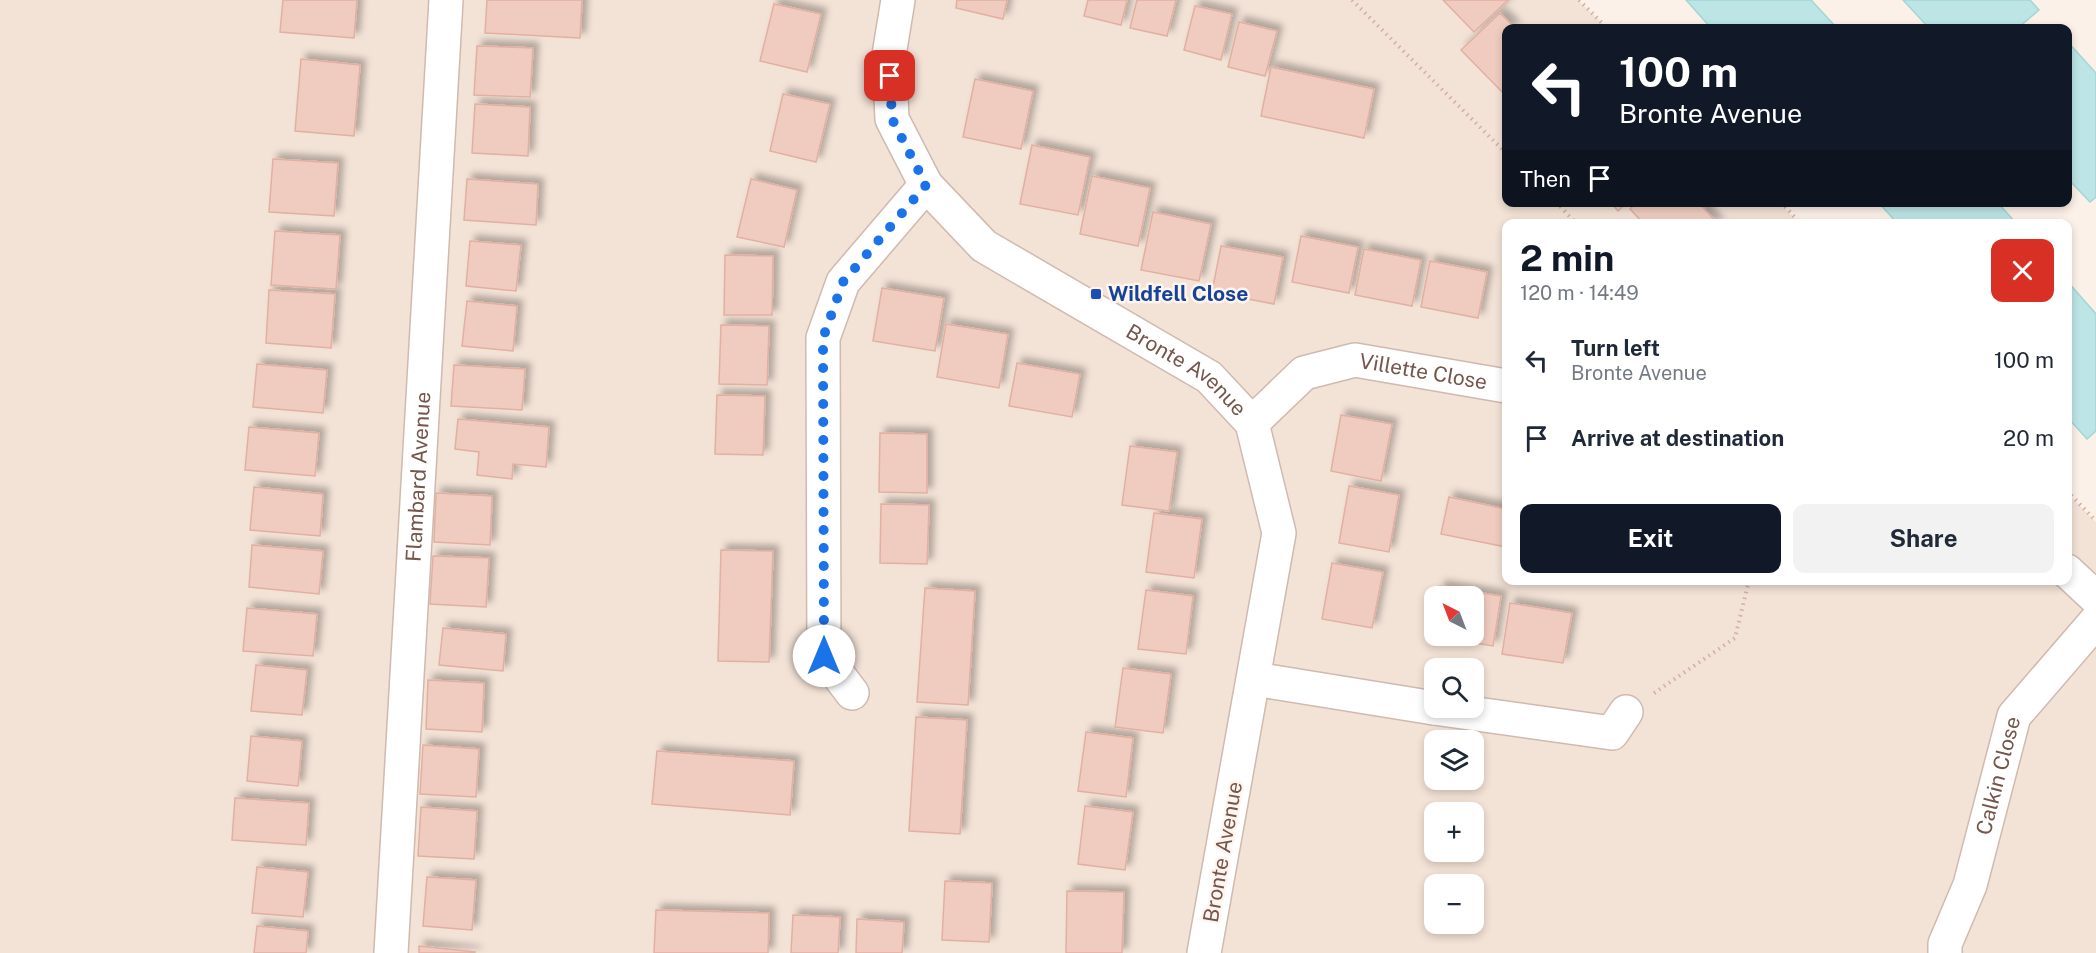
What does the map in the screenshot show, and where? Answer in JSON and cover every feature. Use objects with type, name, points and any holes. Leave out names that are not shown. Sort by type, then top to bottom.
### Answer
[{"type":"street","name":"Flambard Avenue","points":[[391,953],[446,0]]},
{"type":"street","name":"Bronte Avenue","points":[[898,0],[889,55],[892,119],[926,185],[984,246],[1209,378],[1252,423],[1279,533],[1204,953]]},
{"type":"street","points":[[852,693],[824,656],[823,338],[843,282],[926,185]]},
{"type":"street","name":"Villette Close","points":[[1252,423],[1304,373],[1355,360],[1502,385]]},
{"type":"street","points":[[2072,576],[2096,598]]},
{"type":"street","name":"Calkin Close","points":[[1945,953],[1945,944],[1970,885],[2014,716],[2096,621]]},
{"type":"street","points":[[1254,679],[1424,706]]},
{"type":"street","points":[[1484,715],[1612,733],[1626,712]]},
{"type":"path","points":[[1352,0],[1502,149]]},
{"type":"path","points":[[1579,0],[1603,24]]},
{"type":"path","points":[[1561,207],[1572,219]]},
{"type":"path","points":[[1785,207],[1797,219]]},
{"type":"path","points":[[2072,496],[2096,521]]},
{"type":"path","points":[[1626,712],[1735,638],[1748,585]]},
{"type":"shaded area","points":[[0,0],[1578,0],[1603,24],[1502,24],[1502,207],[1783,207],[1796,219],[1502,219],[1502,585],[2072,585],[2072,498],[2096,522],[2096,953],[0,953]]},
{"type":"water","points":[[1686,0],[1811,0],[1833,24],[1707,24]]},
{"type":"water","points":[[1903,0],[2030,0],[2039,10],[2023,24],[1925,24]]},
{"type":"water","points":[[2072,47],[2096,73],[2096,197],[2090,202],[2072,183]]},
{"type":"water","points":[[1883,207],[2002,207],[2012,219],[1893,219]]},
{"type":"water","points":[[2072,287],[2096,314],[2096,431],[2087,439],[2072,422]]},
{"type":"building","points":[[283,0],[357,0],[354,38],[280,32]]},
{"type":"building","points":[[487,0],[582,0],[580,38],[485,33]]},
{"type":"building","points":[[957,0],[1007,0],[1003,19],[956,8]]},
{"type":"building","points":[[1088,0],[1127,0],[1121,25],[1084,16]]},
{"type":"building","points":[[1137,0],[1176,0],[1167,36],[1130,28]]},
{"type":"building","points":[[1443,0],[1508,0],[1474,32]]},
{"type":"building","points":[[774,4],[821,14],[807,72],[760,61]]},
{"type":"building","points":[[1195,6],[1232,14],[1221,60],[1184,50]]},
{"type":"building","points":[[1500,13],[1511,24],[1502,24],[1502,92],[1461,50]]},
{"type":"building","points":[[1239,22],[1277,31],[1265,76],[1228,67]]},
{"type":"building","points":[[477,46],[533,48],[530,97],[474,95]]},
{"type":"building","points":[[301,59],[360,65],[354,136],[295,131]]},
{"type":"building","points":[[1271,67],[1374,89],[1364,138],[1261,116]]},
{"type":"building","points":[[975,79],[1033,91],[1021,149],[963,137]]},
{"type":"building","points":[[783,94],[830,104],[816,162],[770,151]]},
{"type":"building","points":[[475,104],[530,107],[528,156],[472,153]]},
{"type":"building","points":[[1032,145],[1090,157],[1078,215],[1020,204]]},
{"type":"building","points":[[273,159],[338,163],[334,216],[269,212]]},
{"type":"building","points":[[1092,176],[1150,188],[1138,246],[1080,234]]},
{"type":"building","points":[[467,179],[538,184],[536,225],[464,220]]},
{"type":"building","points":[[751,179],[797,190],[784,247],[737,237]]},
{"type":"building","points":[[1632,207],[1703,207],[1713,219],[1639,219],[1630,209]]},
{"type":"building","points":[[1153,212],[1211,224],[1199,281],[1141,270]]},
{"type":"building","points":[[275,231],[340,235],[336,289],[271,285]]},
{"type":"building","points":[[1301,236],[1358,247],[1349,293],[1292,282]]},
{"type":"building","points":[[470,241],[521,245],[516,291],[466,286]]},
{"type":"building","points":[[1221,246],[1283,257],[1274,304],[1212,292]]},
{"type":"building","points":[[1364,249],[1421,260],[1412,306],[1355,295]]},
{"type":"building","points":[[725,255],[773,256],[772,315],[724,315]]},
{"type":"building","points":[[1430,261],[1487,272],[1478,318],[1421,307]]},
{"type":"building","points":[[882,288],[944,298],[935,351],[873,341]]},
{"type":"building","points":[[269,290],[335,294],[331,348],[266,343]]},
{"type":"building","points":[[467,301],[517,306],[513,351],[462,346]]},
{"type":"building","points":[[946,324],[1008,334],[999,388],[937,377]]},
{"type":"building","points":[[721,325],[769,326],[767,385],[719,384]]},
{"type":"building","points":[[1017,363],[1080,374],[1072,417],[1009,406]]},
{"type":"building","points":[[257,364],[327,370],[323,413],[253,407]]},
{"type":"building","points":[[454,365],[525,369],[522,410],[451,406]]},
{"type":"building","points":[[717,395],[765,396],[763,455],[715,454]]},
{"type":"building","points":[[1341,415],[1392,424],[1381,481],[1331,471]]},
{"type":"building","points":[[458,419],[549,427],[546,467],[513,464],[512,479],[477,475],[479,452],[455,449]]},
{"type":"building","points":[[249,427],[319,433],[315,476],[245,470]]},
{"type":"building","points":[[880,433],[927,434],[927,493],[879,492]]},
{"type":"building","points":[[1130,446],[1177,452],[1169,511],[1122,505]]},
{"type":"building","points":[[1349,486],[1399,495],[1389,552],[1339,543]]},
{"type":"building","points":[[254,487],[323,494],[320,536],[250,530]]},
{"type":"building","points":[[436,493],[492,496],[490,545],[434,542]]},
{"type":"building","points":[[1449,497],[1502,508],[1502,546],[1441,534]]},
{"type":"building","points":[[881,504],[929,505],[927,564],[880,563]]},
{"type":"building","points":[[1154,513],[1202,519],[1194,578],[1146,572]]},
{"type":"building","points":[[252,545],[323,551],[319,594],[249,587]]},
{"type":"building","points":[[721,550],[773,551],[769,662],[718,661]]},
{"type":"building","points":[[433,556],[489,558],[486,607],[430,604]]},
{"type":"building","points":[[1332,563],[1383,572],[1372,628],[1322,619]]},
{"type":"building","points":[[925,588],[975,591],[968,705],[917,702]]},
{"type":"building","points":[[1146,590],[1193,596],[1186,654],[1138,649]]},
{"type":"building","points":[[1484,593],[1501,596],[1493,646],[1484,645]]},
{"type":"building","points":[[1510,603],[1572,613],[1563,663],[1502,654]]},
{"type":"building","points":[[247,608],[317,614],[313,656],[243,651]]},
{"type":"building","points":[[443,628],[506,634],[503,671],[439,665]]},
{"type":"building","points":[[256,665],[307,670],[302,715],[251,711]]},
{"type":"building","points":[[1123,668],[1171,674],[1163,733],[1115,727]]},
{"type":"building","points":[[428,680],[484,683],[482,732],[426,729]]},
{"type":"building","points":[[916,717],[967,720],[960,834],[909,831]]},
{"type":"building","points":[[1086,732],[1133,738],[1126,797],[1078,791]]},
{"type":"building","points":[[251,736],[302,741],[298,786],[247,781]]},
{"type":"building","points":[[423,745],[479,749],[476,797],[420,794]]},
{"type":"building","points":[[657,751],[794,761],[790,815],[652,804]]},
{"type":"building","points":[[235,798],[309,803],[306,845],[232,840]]},
{"type":"building","points":[[1085,806],[1133,812],[1125,870],[1078,864]]},
{"type":"building","points":[[421,807],[477,811],[474,859],[418,856]]},
{"type":"building","points":[[257,867],[308,872],[303,917],[252,913]]},
{"type":"building","points":[[427,877],[476,880],[472,930],[423,926]]},
{"type":"building","points":[[945,881],[992,883],[989,942],[942,940]]},
{"type":"building","points":[[1067,891],[1124,892],[1122,953],[1066,953]]},
{"type":"building","points":[[656,910],[769,913],[768,953],[654,953]]},
{"type":"building","points":[[793,915],[840,917],[838,953],[791,953]]},
{"type":"building","points":[[857,919],[904,922],[902,953],[856,953]]},
{"type":"building","points":[[257,926],[308,931],[306,953],[254,953]]},
{"type":"building","points":[[419,946],[475,952],[475,953],[419,953]]},
{"type":"place","name":"Wildfell Close","points":[[1096,294]]},
{"type":"route","points":[[824,656],[823,338],[843,282],[926,185],[892,119],[890,76]]}]
